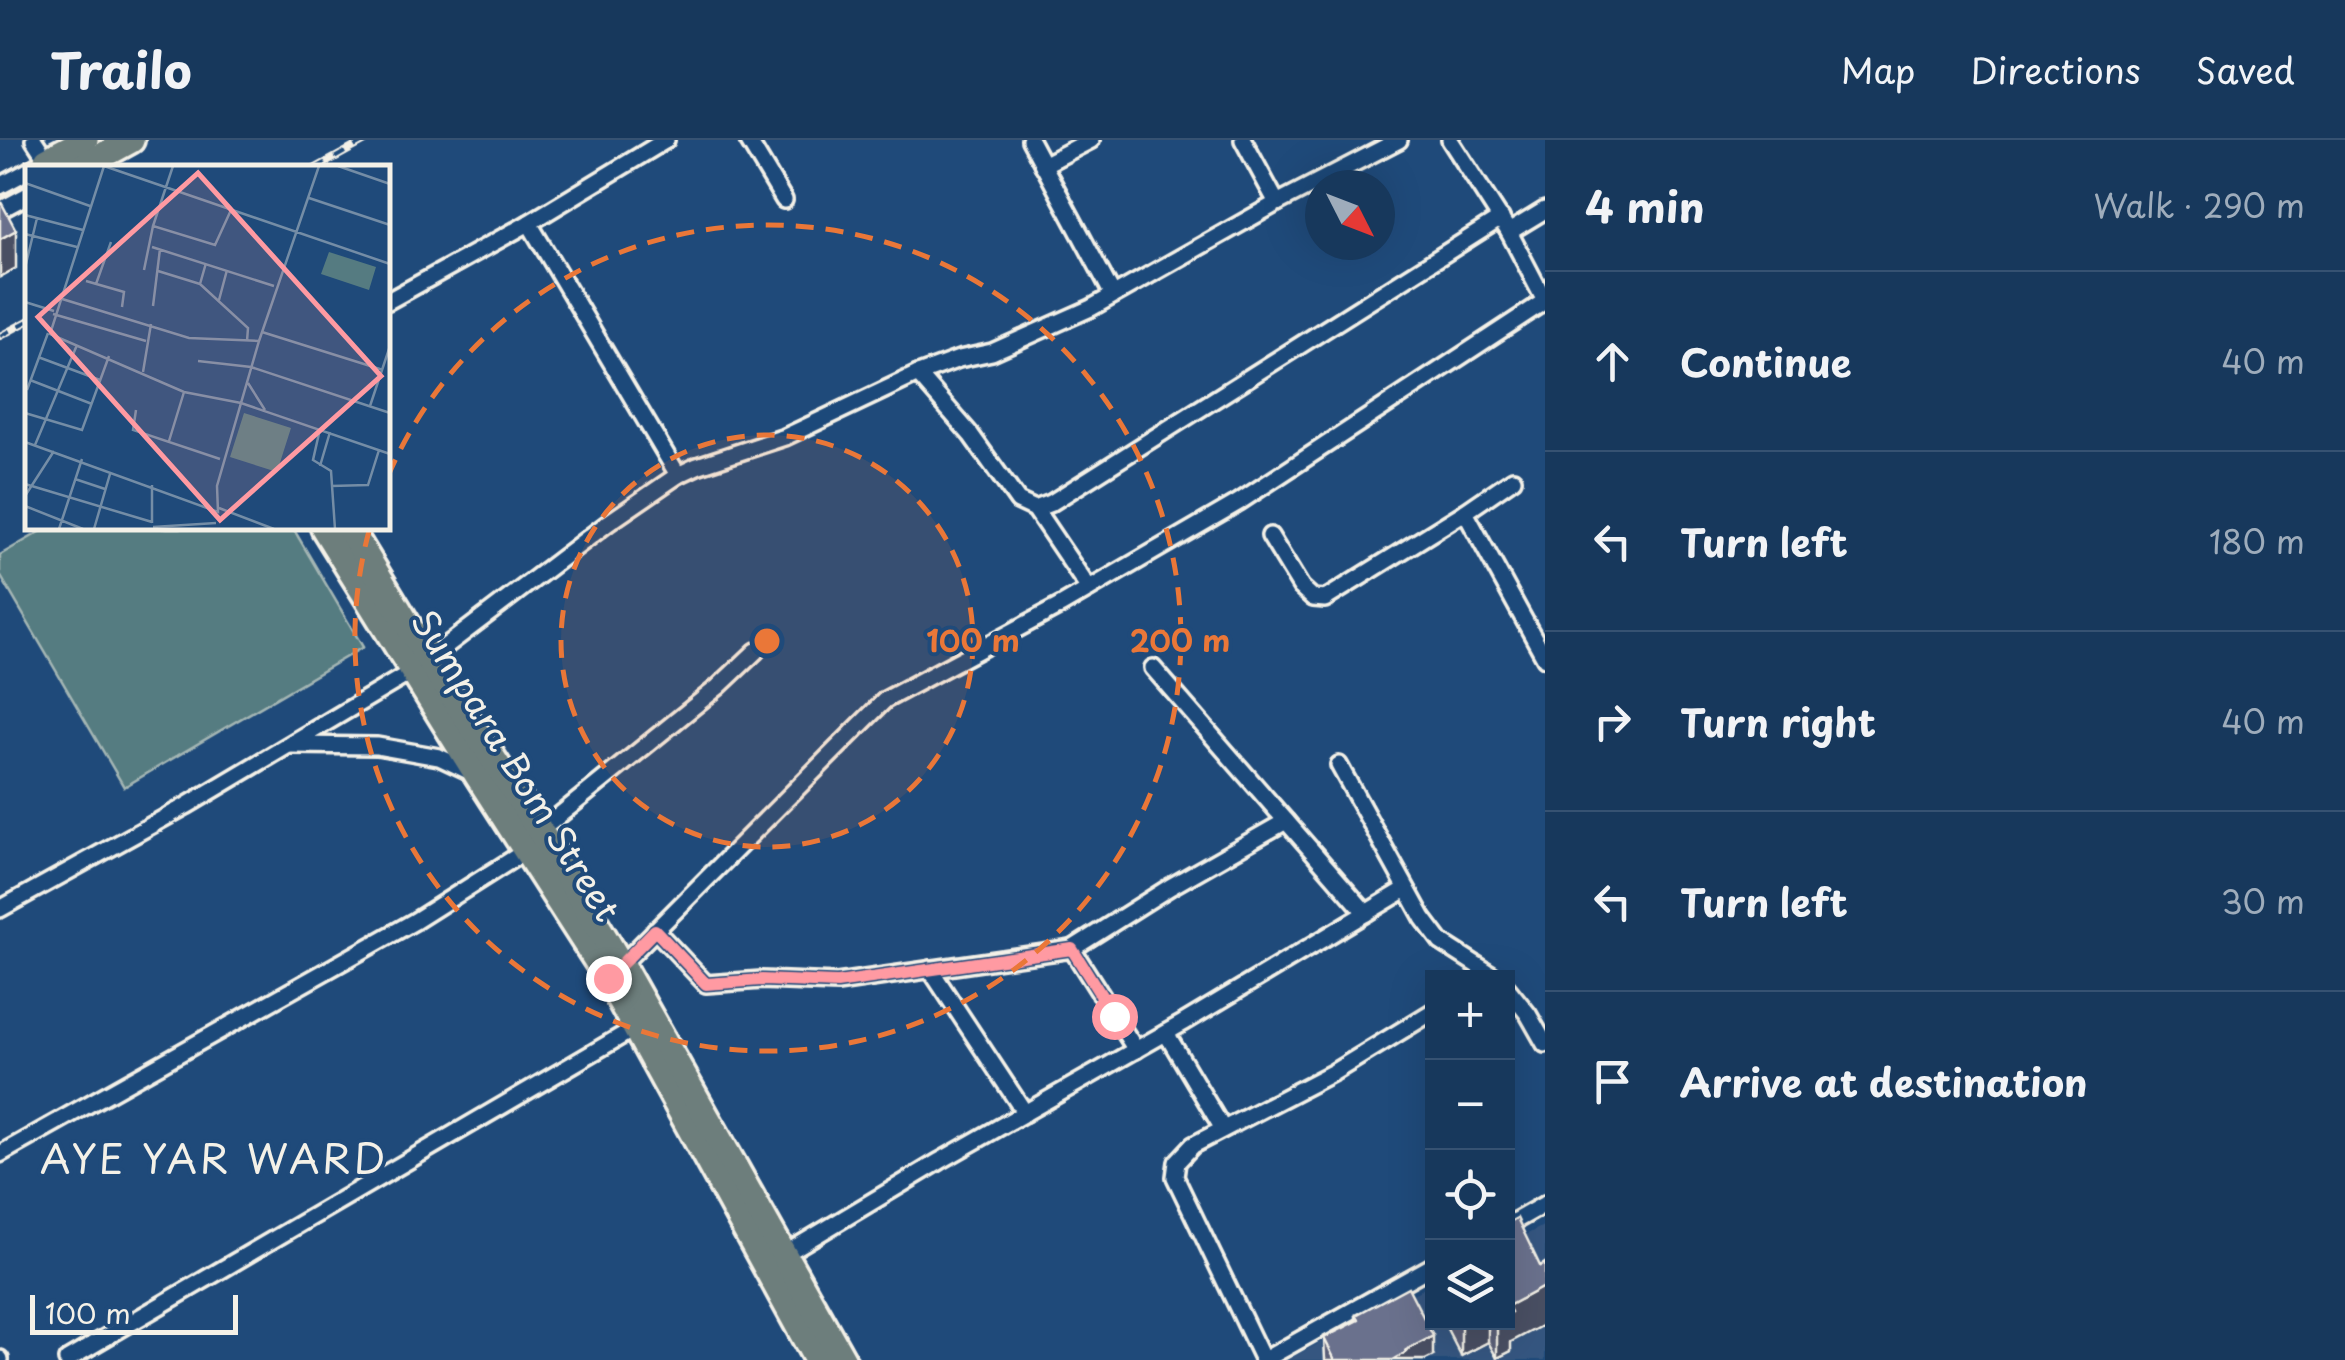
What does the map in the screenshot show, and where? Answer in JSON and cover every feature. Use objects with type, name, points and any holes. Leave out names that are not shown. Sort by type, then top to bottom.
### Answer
[{"type":"highway","points":[[57,158],[131,140]]},
{"type":"highway","points":[[134,165],[144,140]]},
{"type":"highway","name":"Sumpara Bom Street","points":[[325,530],[421,665],[478,776],[533,841]]},
{"type":"highway","points":[[350,530],[421,665],[615,971],[843,1360]]},
{"type":"highway","name":"Sumpara Bom Street","points":[[615,971],[634,1028],[817,1360]]},
{"type":"street","points":[[390,300],[666,140]]},
{"type":"street","points":[[748,140],[784,200]]},
{"type":"street","points":[[1030,140],[1112,295]]},
{"type":"street","points":[[1044,165],[1091,140]]},
{"type":"street","points":[[1243,140],[1277,202]]},
{"type":"street","points":[[0,888],[4,907],[186,806],[421,665],[608,523],[678,475],[786,437],[918,374],[992,352],[1091,308],[1277,202],[1399,140]]},
{"type":"street","points":[[615,971],[885,700],[1238,502],[1545,301],[1505,225],[1450,140]]},
{"type":"street","points":[[0,186],[25,174]]},
{"type":"street","points":[[0,210],[25,197]]},
{"type":"street","points":[[1035,509],[1051,503],[1505,225],[1545,210]]},
{"type":"street","points":[[529,222],[678,475]]},
{"type":"street","points":[[918,374],[971,435],[1018,500],[1035,509],[1089,589]]},
{"type":"street","points":[[1270,536],[1301,586],[1313,598],[1325,599],[1513,479]]},
{"type":"street","points":[[1465,512],[1545,658]]},
{"type":"street","points":[[0,1154],[415,921],[533,841],[756,651]]},
{"type":"street","points":[[1153,668],[1366,913]]},
{"type":"street","points":[[286,746],[378,746],[439,757],[478,776]]},
{"type":"street","points":[[1339,765],[1423,918],[1442,942],[1482,970]]},
{"type":"street","points":[[655,930],[706,984],[762,980],[837,983],[1072,949],[1170,887],[1286,822]]},
{"type":"street","points":[[782,1255],[1406,889]]},
{"type":"street","points":[[1072,949],[1136,1050]]},
{"type":"street","points":[[930,969],[1025,1113]]},
{"type":"street","points":[[1515,998],[1545,1044]]},
{"type":"street","points":[[1425,1016],[1334,1072],[1192,1146],[1177,1162],[1175,1177],[1264,1360],[1425,1270]]},
{"type":"street","points":[[67,1360],[634,1028]]},
{"type":"street","points":[[1166,1032],[1223,1128]]},
{"type":"street","points":[[1515,1220],[1545,1204]]},
{"type":"shaded area","points":[[1545,1225],[1545,1360],[1287,1360],[1425,1288],[1425,1330],[1515,1330],[1515,1240]]},
{"type":"green space","points":[[44,530],[294,530],[363,647],[124,787],[0,575],[0,555]]},
{"type":"building","points":[[0,200],[16,230],[0,239]]},
{"type":"building","points":[[1517,1218],[1540,1266],[1545,1263],[1545,1286],[1515,1302]]},
{"type":"building","points":[[1408,1287],[1425,1320],[1425,1330],[1433,1336],[1393,1360],[1335,1360],[1324,1338],[1359,1320],[1356,1315]]},
{"type":"railway","points":[[321,165],[367,140]]},
{"type":"railway","points":[[0,336],[25,323]]},
{"type":"district","name":"AYE YAR WARD","points":[[214,1160]]},
{"type":"route","points":[[608,978],[655,930],[706,984],[762,980],[837,983],[1072,949],[1114,1016]]}]
